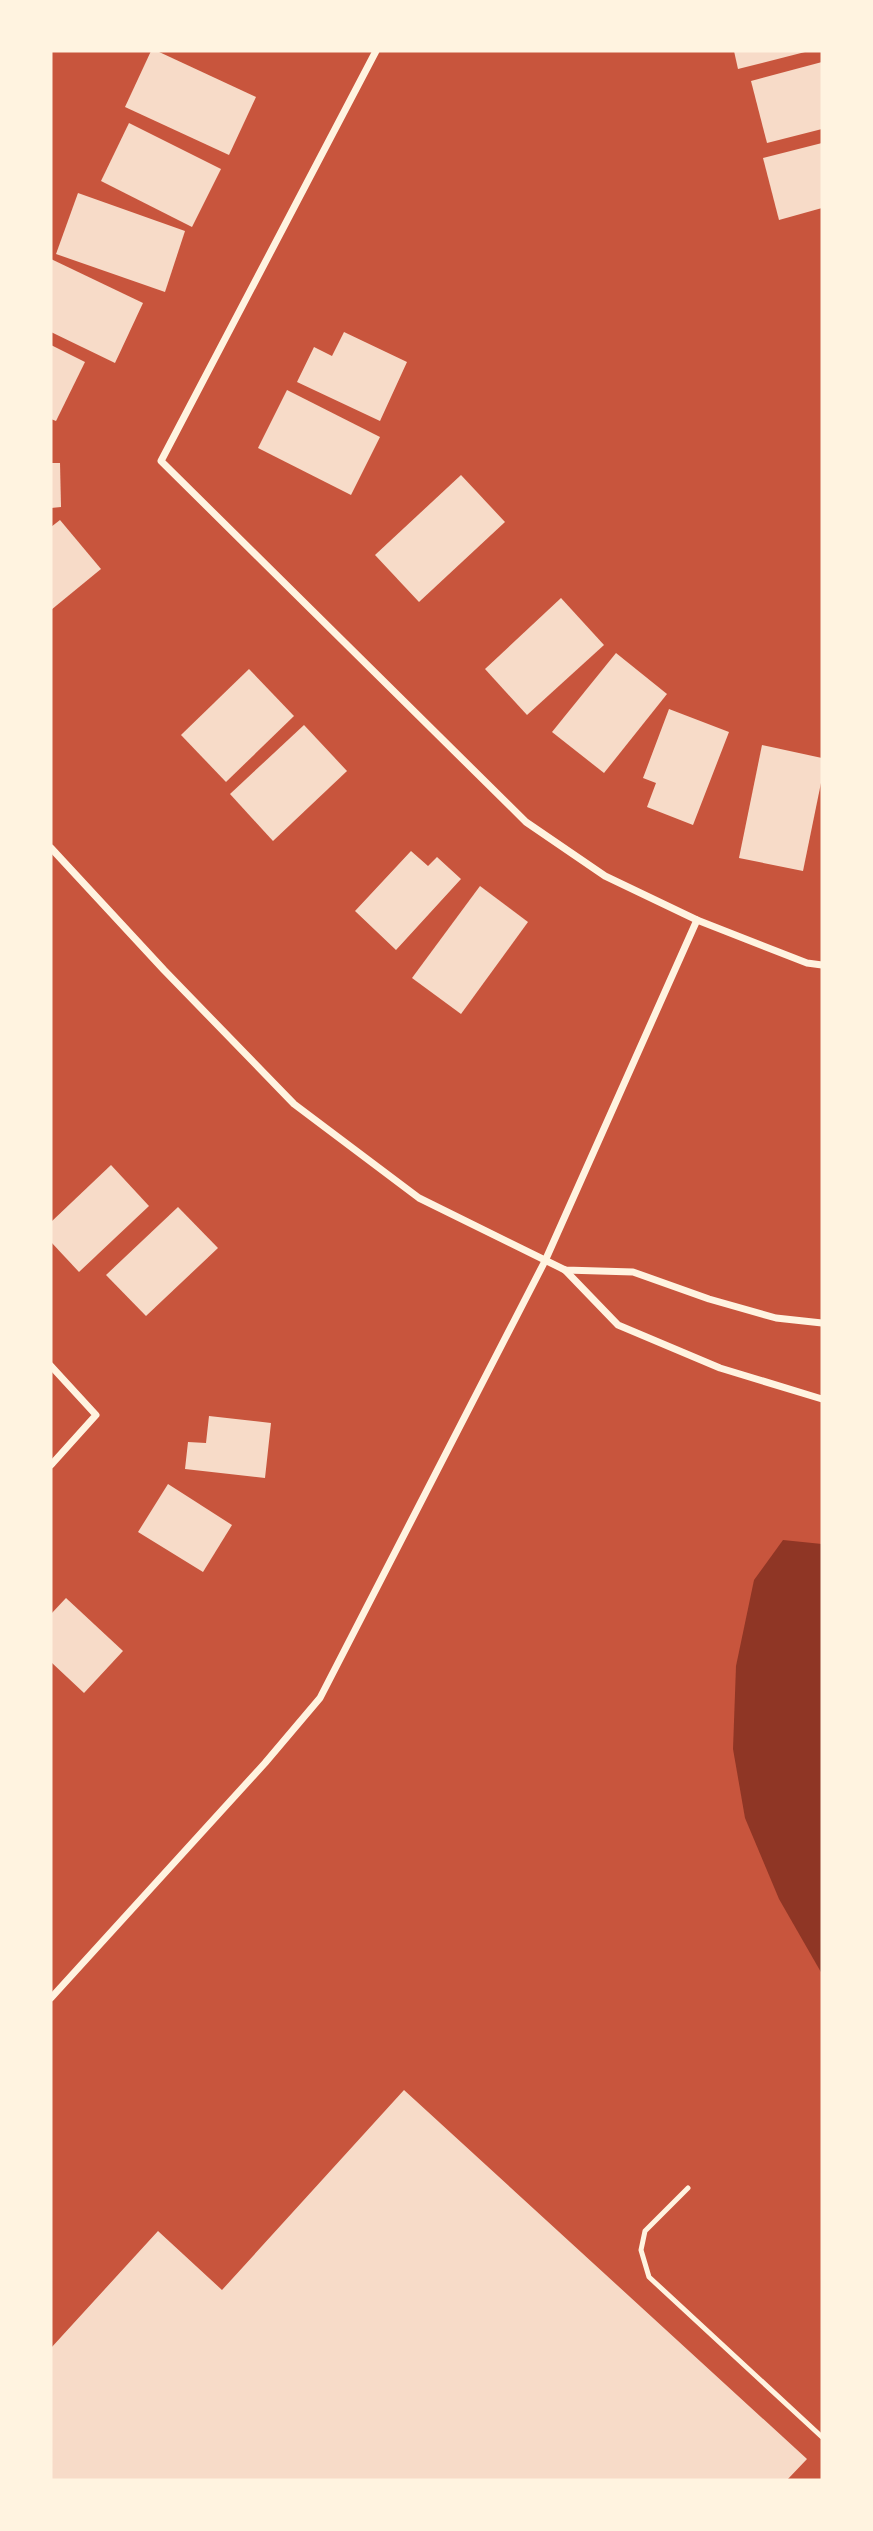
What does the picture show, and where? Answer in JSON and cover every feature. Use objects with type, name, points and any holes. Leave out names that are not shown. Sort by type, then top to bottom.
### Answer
[{"type":"street","points":[[376,51],[161,461],[526,822],[606,876],[696,920],[807,963],[822,965]]},
{"type":"street","points":[[51,848],[294,1104],[419,1198],[565,1270],[618,1325],[720,1368],[822,1399]]},
{"type":"street","points":[[51,1998],[265,1763],[320,1698],[545,1261],[696,920]]},
{"type":"street","points":[[565,1270],[633,1272],[709,1299],[776,1318],[822,1323]]},
{"type":"street","points":[[51,1366],[96,1415],[51,1465]]},
{"type":"lane","points":[[688,2188],[645,2231],[641,2250],[649,2277],[822,2437]]},
{"type":"shaded area","points":[[783,1540],[822,1544],[822,1974],[779,1899],[745,1818],[733,1749],[736,1666],[754,1580]]},
{"type":"building","points":[[151,51],[157,51],[256,97],[229,155],[125,107]]},
{"type":"building","points":[[734,51],[805,51],[805,52],[738,69]]},
{"type":"building","points":[[822,62],[822,129],[767,143],[751,81]]},
{"type":"building","points":[[129,123],[221,169],[192,227],[101,181]]},
{"type":"building","points":[[822,143],[822,208],[779,220],[763,158]]},
{"type":"building","points":[[78,193],[185,231],[165,292],[56,254]]},
{"type":"building","points":[[51,259],[143,303],[115,363],[51,332]]},
{"type":"building","points":[[344,332],[407,362],[380,421],[297,382],[314,347],[332,356]]},
{"type":"building","points":[[51,345],[85,362],[56,421],[51,419]]},
{"type":"building","points":[[287,390],[380,437],[351,495],[258,448]]},
{"type":"building","points":[[51,463],[60,463],[61,507],[51,508]]},
{"type":"building","points":[[461,475],[505,522],[419,602],[375,555]]},
{"type":"building","points":[[60,520],[101,569],[51,610],[51,527]]},
{"type":"building","points":[[561,598],[604,645],[527,715],[485,669]]},
{"type":"building","points":[[616,653],[667,694],[604,773],[552,732]]},
{"type":"building","points":[[249,669],[294,716],[226,782],[181,735]]},
{"type":"building","points":[[669,709],[729,732],[693,825],[647,807],[656,783],[643,778]]},
{"type":"building","points":[[304,725],[347,771],[273,841],[230,794]]},
{"type":"building","points":[[762,745],[822,758],[822,778],[803,871],[739,858]]},
{"type":"building","points":[[411,851],[428,866],[437,857],[461,879],[396,950],[355,911]]},
{"type":"building","points":[[480,886],[528,922],[461,1014],[412,978]]},
{"type":"building","points":[[111,1165],[149,1206],[79,1272],[51,1242],[51,1222]]},
{"type":"building","points":[[178,1207],[218,1248],[146,1316],[106,1275]]},
{"type":"building","points":[[209,1416],[271,1423],[265,1478],[185,1469],[188,1442],[206,1443]]},
{"type":"building","points":[[168,1484],[232,1525],[203,1572],[138,1532]]},
{"type":"building","points":[[66,1598],[123,1651],[84,1693],[51,1662],[51,1614]]},
{"type":"building","points":[[404,2090],[807,2459],[787,2480],[51,2480],[51,2348],[158,2231],[222,2290]]}]
